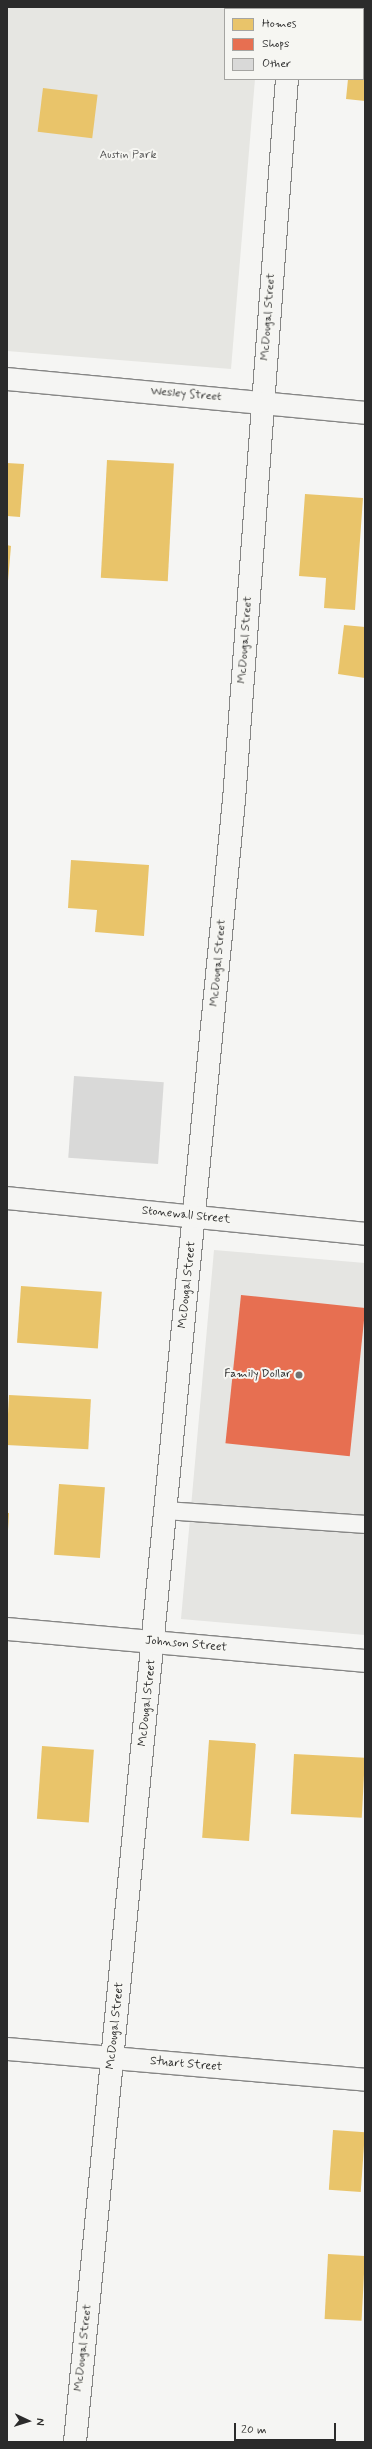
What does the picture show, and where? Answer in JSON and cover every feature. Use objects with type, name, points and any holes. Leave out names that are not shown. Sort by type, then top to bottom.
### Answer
[{"type":"street","name":"McDougal Street","points":[[75,2442],[154,1642],[234,800],[287,80]]},
{"type":"street","name":"Wesley Street","points":[[7,379],[263,402],[365,413]]},
{"type":"street","name":"Stonewall Street","points":[[7,1198],[365,1234]]},
{"type":"street","name":"Johnson Street","points":[[7,1629],[365,1661]]},
{"type":"street","name":"Stuart Street","points":[[7,2049],[365,2080]]},
{"type":"lane","points":[[166,1510],[365,1524]]},
{"type":"shaded area","points":[[214,1250],[365,1263],[365,1635],[181,1619]]},
{"type":"green space","name":"Austin Park","points":[[7,7],[261,7],[224,8],[224,80],[255,80],[231,369],[7,351]]},
{"type":"building: Homes","points":[[365,42],[365,101],[346,99],[348,80],[364,80]]},
{"type":"building: Homes","points":[[43,88],[98,95],[92,138],[38,132]]},
{"type":"building: Homes","points":[[107,460],[174,464],[168,581],[101,578]]},
{"type":"building: Homes","points":[[7,463],[24,464],[20,517],[7,516]]},
{"type":"building: Homes","points":[[305,494],[363,498],[355,610],[324,608],[326,578],[299,576]]},
{"type":"building: Homes","points":[[7,545],[11,546],[8,581],[7,581]]},
{"type":"building: Homes","points":[[344,625],[365,627],[365,678],[338,674]]},
{"type":"building: Homes","points":[[71,860],[149,865],[144,936],[95,932],[97,910],[68,908]]},
{"type":"building: Homes","points":[[21,1286],[102,1292],[98,1349],[17,1343]]},
{"type":"building: Homes","points":[[9,1395],[91,1399],[88,1449],[7,1445]]},
{"type":"building: Homes","points":[[59,1484],[105,1487],[100,1558],[54,1555]]},
{"type":"building: Homes","points":[[7,1513],[9,1513],[8,1530],[7,1530]]},
{"type":"building: Homes","points":[[209,1740],[256,1743],[249,1841],[202,1838]]},
{"type":"building: Homes","points":[[42,1746],[94,1750],[89,1822],[37,1819]]},
{"type":"building: Homes","points":[[294,1754],[365,1758],[362,1818],[291,1814]]},
{"type":"building: Homes","points":[[333,2130],[365,2132],[361,2192],[329,2190]]},
{"type":"building: Homes","points":[[328,2254],[365,2256],[362,2321],[325,2319]]},
{"type":"building: Shops","name":"Family Dollar","points":[[241,1295],[365,1308],[350,1456],[225,1443]]},
{"type":"building: Other","points":[[74,1076],[164,1082],[158,1164],[68,1158]]},
{"type":"place","name":"Family Dollar","points":[[299,1375]]}]
